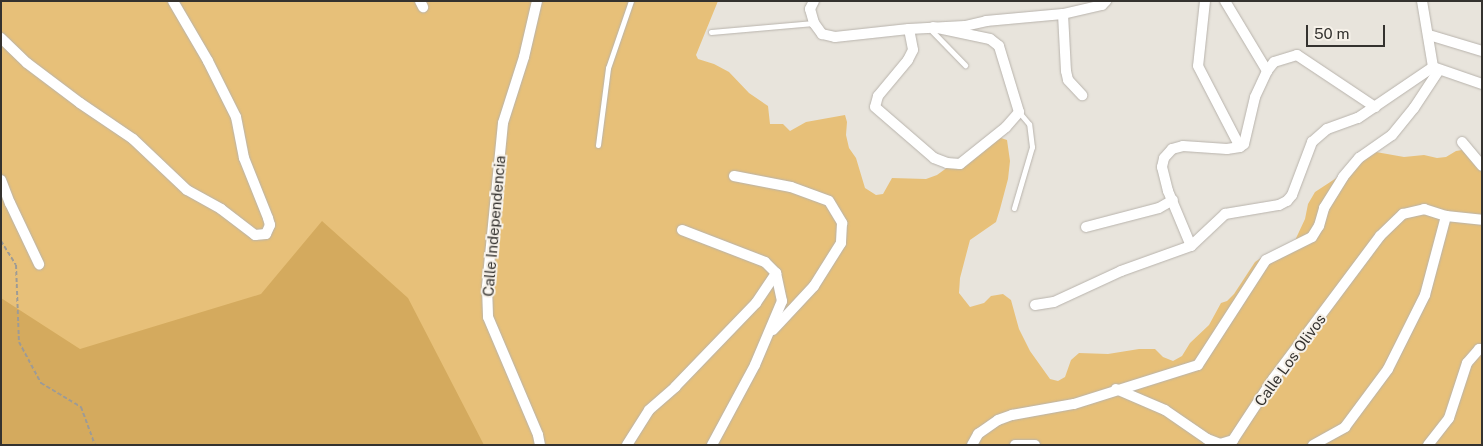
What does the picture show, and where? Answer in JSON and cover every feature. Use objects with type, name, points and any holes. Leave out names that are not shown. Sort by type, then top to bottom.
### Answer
[{"type":"street","points":[[1,38],[27,63],[80,103],[133,139],[187,190],[221,209],[255,235],[266,234],[270,226],[268,218],[244,158],[236,117],[208,61],[173,1]]},
{"type":"street","name":"Calle Independencia","points":[[537,1],[524,57],[503,123],[487,287],[488,317],[538,435],[540,445]]},
{"type":"street","points":[[814,1],[810,8],[814,23],[822,34],[835,37],[909,29],[965,26],[986,21],[1063,14],[1102,5],[1106,1]]},
{"type":"street","points":[[1205,1],[1198,66],[1240,148]]},
{"type":"street","points":[[1225,1],[1267,71]]},
{"type":"street","points":[[972,445],[978,434],[998,420],[1012,415],[1074,404],[1116,389],[1198,365],[1266,260],[1312,236],[1319,226],[1324,208],[1343,177],[1359,158],[1392,136],[1414,108],[1436,68],[1422,1]]},
{"type":"street","points":[[1063,14],[1068,80],[1082,95]]},
{"type":"street","points":[[909,29],[913,50],[908,60],[878,96],[875,107],[934,158],[947,163],[960,164],[1006,127],[1019,112],[999,46],[990,39],[931,28]]},
{"type":"street","points":[[1429,34],[1482,51]]},
{"type":"street","points":[[1240,148],[1247,138],[1255,97],[1267,71],[1274,62],[1297,56],[1375,107]]},
{"type":"street","points":[[1436,68],[1482,84]]},
{"type":"street","points":[[1035,304],[1054,302],[1121,271],[1191,246],[1226,214],[1279,205],[1287,201],[1292,195],[1312,142],[1327,129],[1358,118],[1436,68]]},
{"type":"street","points":[[1462,142],[1482,166]]},
{"type":"street","points":[[1191,246],[1162,166],[1164,158],[1172,150],[1183,146],[1240,148]]},
{"type":"street","points":[[734,176],[791,187],[829,201],[842,223],[841,244],[814,286],[767,337]]},
{"type":"street","points":[[1,180],[39,264]]},
{"type":"street","points":[[1086,228],[1159,208],[1173,200]]},
{"type":"street","name":"Calle Los Olivos","points":[[1116,389],[1165,410],[1207,440],[1220,444],[1233,440],[1273,379],[1380,236],[1404,214],[1424,209],[1446,216],[1482,220]]},
{"type":"street","points":[[1313,445],[1345,427],[1388,369],[1426,295],[1446,216]]},
{"type":"street","points":[[682,230],[765,262],[776,273],[782,301],[755,365],[712,445]]},
{"type":"street","points":[[626,445],[649,410],[675,388],[756,303],[776,273]]},
{"type":"street","points":[[1428,445],[1448,418],[1467,363],[1480,349]]},
{"type":"street","points":[[1015,445],[1036,445]]},
{"type":"lane","points":[[598,145],[608,68],[631,1]]},
{"type":"lane","points":[[711,32],[814,23]]},
{"type":"lane","points":[[931,28],[965,65]]},
{"type":"lane","points":[[1014,208],[1032,147],[1029,124],[1019,112]]},
{"type":"path","points":[[1,241],[16,264],[19,342],[41,383],[80,407],[95,445]]},
{"type":"shaded area","points":[[1,1],[718,1],[696,55],[698,59],[714,64],[729,72],[749,93],[768,106],[770,124],[783,124],[790,131],[806,122],[845,115],[849,148],[856,158],[865,188],[876,195],[883,194],[892,178],[926,179],[937,175],[992,135],[1007,140],[1010,161],[1008,179],[996,222],[970,240],[960,278],[959,293],[970,307],[984,303],[991,296],[1003,294],[1011,300],[1019,329],[1030,351],[1050,379],[1058,381],[1065,377],[1071,360],[1079,353],[1108,354],[1139,349],[1155,349],[1163,357],[1173,361],[1182,356],[1190,343],[1209,325],[1221,303],[1227,301],[1234,294],[1255,262],[1265,255],[1291,249],[1305,219],[1308,204],[1315,192],[1376,152],[1404,157],[1424,155],[1437,158],[1446,157],[1456,151],[1468,149],[1482,161],[1482,445],[1,445]]},
{"type":"shaded area","points":[[322,221],[408,298],[484,445],[1,445],[1,298],[80,349],[261,294]]}]
